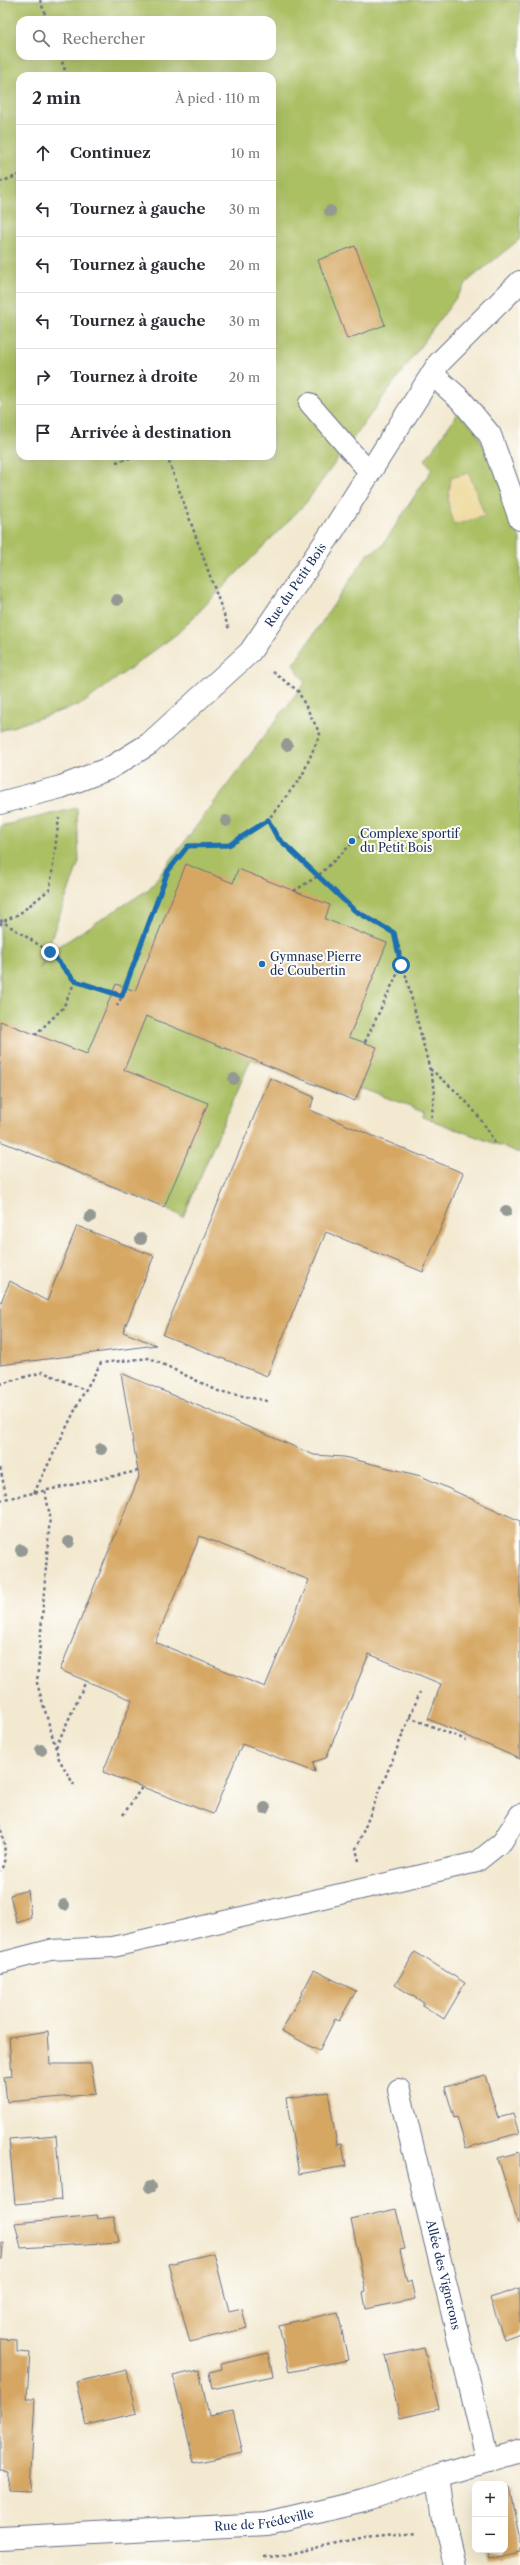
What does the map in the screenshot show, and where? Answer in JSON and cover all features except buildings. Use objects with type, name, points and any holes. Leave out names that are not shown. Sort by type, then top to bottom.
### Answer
[{"type":"street","name":"Rue du Petit Bois","points":[[0,803],[60,787],[110,768],[149,744],[250,652],[370,473],[439,364],[520,282]]},
{"type":"street","points":[[432,374],[462,400],[490,435],[520,519]]},
{"type":"street","name":"Allée des Vignerons","points":[[399,2090],[488,2461]]},
{"type":"street","name":"Rue de Frédeville","points":[[0,2538],[267,2524],[364,2501],[438,2476],[520,2451]]},
{"type":"street","points":[[438,2476],[444,2520],[455,2565]]},
{"type":"lane","points":[[309,403],[370,473]]},
{"type":"lane","points":[[0,1963],[50,1950],[113,1947],[365,1890],[477,1862],[502,1842],[520,1814]]},
{"type":"path","points":[[40,0],[46,16]]},
{"type":"path","points":[[61,60],[66,72]]},
{"type":"path","points":[[0,182],[16,176]]},
{"type":"path","points":[[116,462],[123,460]]},
{"type":"path","points":[[168,460],[232,637]]},
{"type":"path","points":[[117,1006],[168,871],[188,846],[229,845],[268,820],[302,776],[320,734],[298,691],[274,672]]},
{"type":"path","points":[[1,922],[19,914],[50,889],[58,829],[60,787]]},
{"type":"path","points":[[268,820],[277,837],[354,910],[394,933],[401,965],[435,1090],[431,1120]]},
{"type":"path","points":[[294,891],[318,876],[362,834]]},
{"type":"path","points":[[1,922],[50,952],[75,981],[122,996]]},
{"type":"path","points":[[365,1042],[401,965]]},
{"type":"path","points":[[34,1035],[63,1008],[75,981]]},
{"type":"path","points":[[429,1068],[469,1103],[486,1125],[494,1144]]},
{"type":"path","points":[[34,1493],[85,1390],[101,1363],[150,1358],[218,1391],[266,1401]]},
{"type":"path","points":[[0,1384],[43,1372],[85,1390]]},
{"type":"path","points":[[0,1468],[7,1499]]},
{"type":"path","points":[[0,1500],[138,1471]]},
{"type":"path","points":[[45,1491],[50,1516],[37,1683],[59,1759],[74,1785]]},
{"type":"path","points":[[56,1747],[86,1681]]},
{"type":"path","points":[[365,1890],[356,1849],[420,1692]]},
{"type":"path","points":[[409,1717],[466,1740]]},
{"type":"path","points":[[123,1815],[142,1787]]},
{"type":"path","points":[[0,1824],[4,1842],[4,1866],[0,1871]]},
{"type":"green space","points":[[0,0],[520,0],[520,239],[469,280],[305,504],[178,633],[82,704],[0,731]]},
{"type":"green space","name":"Complexe sportif du Petit Bois","points":[[458,413],[475,429],[496,472],[520,539],[520,1153],[423,1117],[424,1111],[361,1088],[355,1101],[251,1059],[183,1217],[164,1207],[0,1141],[0,826],[77,808],[79,862],[40,969],[50,952],[149,889],[305,682],[293,665],[367,555],[382,546],[388,537],[432,469],[425,460]]},
{"type":"sand","points":[[469,473],[485,516],[454,525],[448,502],[451,478]]},
{"type":"place","name":"Complexe sportif du Petit Bois","points":[[352,841]]},
{"type":"place","name":"Gymnase Pierre de Coubertin","points":[[262,964]]},
{"type":"route","points":[[50,952],[75,981],[97,986],[122,996],[168,871],[188,846],[229,845],[268,820],[277,837],[354,910],[394,933],[401,965]]}]
